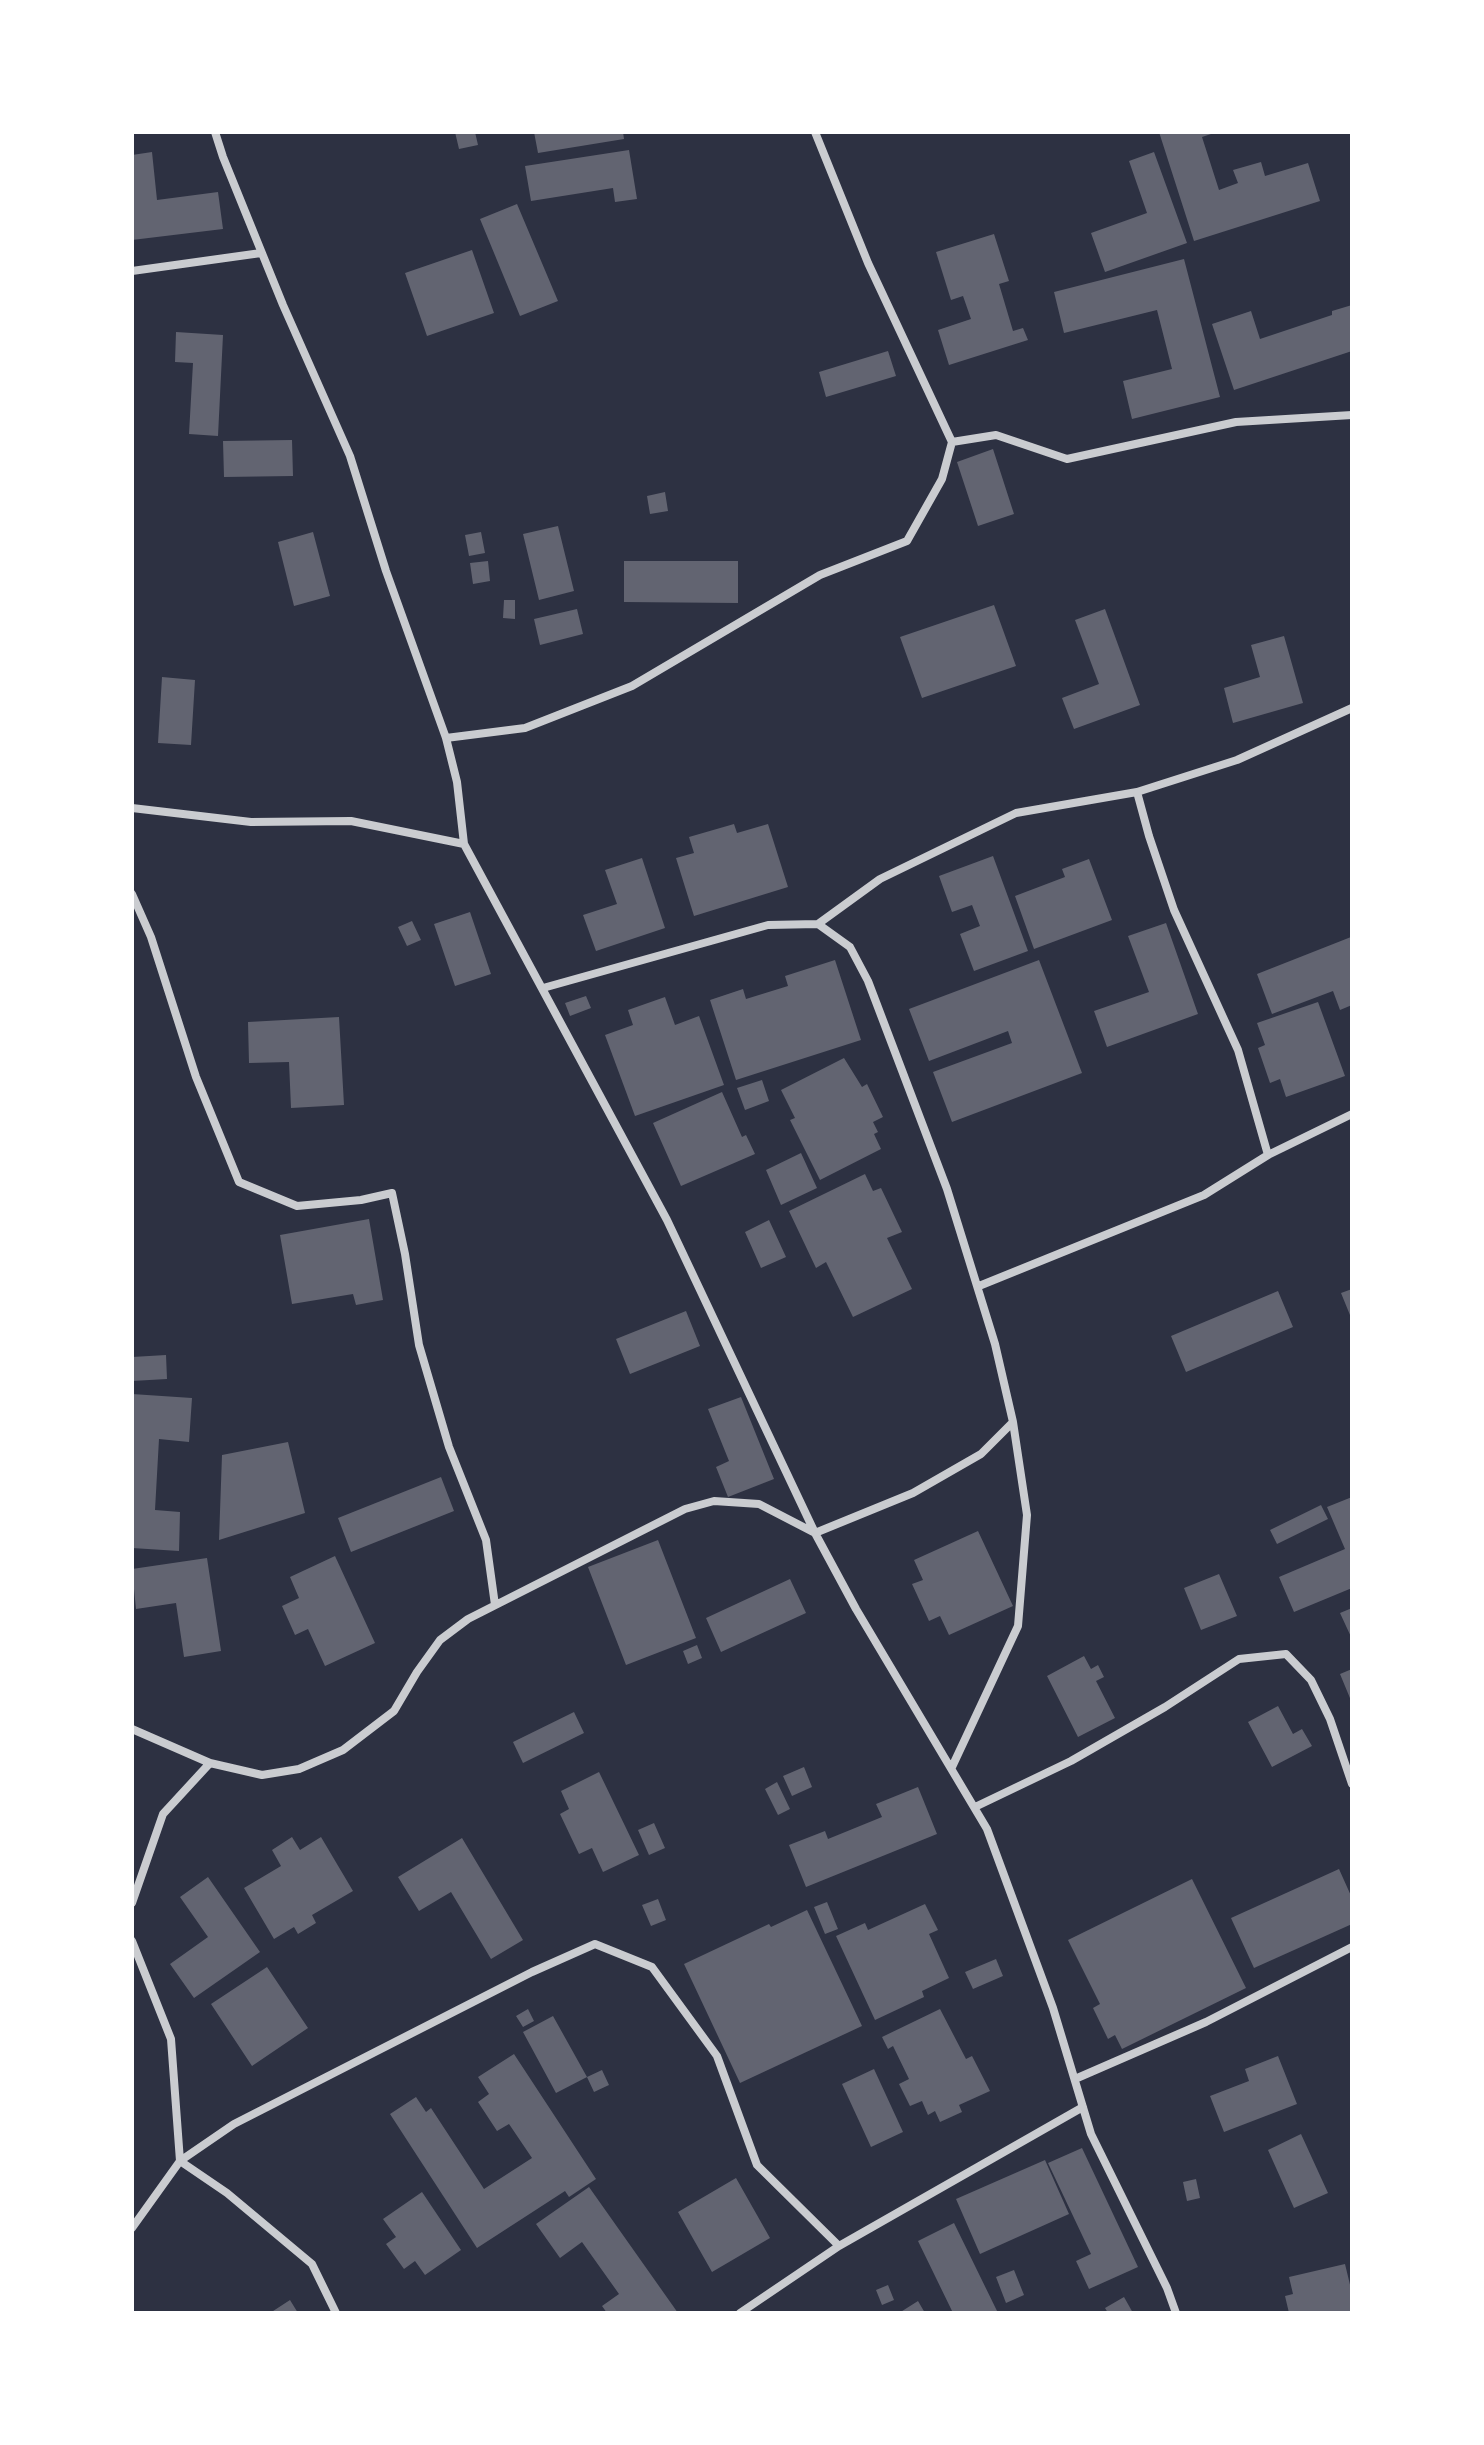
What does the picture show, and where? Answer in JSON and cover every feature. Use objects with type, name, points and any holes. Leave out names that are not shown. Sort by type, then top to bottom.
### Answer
[{"type":"street","points":[[215,132],[261,253],[350,456],[386,571],[446,738],[457,782],[464,844],[667,1220],[815,1533],[856,1609],[987,1829],[1053,2008],[1091,2134],[1167,2288],[1176,2313]]},
{"type":"street","points":[[446,738],[525,728],[632,686],[820,575],[907,541],[942,479],[952,442],[868,263],[815,132]]},
{"type":"street","points":[[132,271],[261,253]]},
{"type":"street","points":[[952,442],[996,435],[1067,459],[1236,422],[1352,415]]},
{"type":"street","points":[[543,988],[768,925],[818,924],[880,879],[1016,813],[1137,792],[1237,760],[1352,708]]},
{"type":"street","points":[[1137,792],[1174,910],[1238,1050],[1268,1155]]},
{"type":"street","points":[[132,808],[251,822],[351,821],[464,844]]},
{"type":"street","points":[[132,894],[151,937],[196,1077],[239,1182],[297,1206],[361,1200],[392,1193],[419,1345],[449,1447],[486,1540],[495,1605]]},
{"type":"street","points":[[818,924],[850,947],[868,981],[947,1189],[979,1286],[1013,1422],[1027,1515],[1018,1626],[952,1767]]},
{"type":"street","points":[[979,1286],[1204,1195],[1268,1155],[1352,1114]]},
{"type":"street","points":[[132,1729],[210,1763],[262,1775],[299,1769],[343,1750],[394,1711],[440,1640],[468,1619],[685,1509],[714,1501],[759,1504],[815,1533],[913,1493],[981,1454],[1013,1422]]},
{"type":"street","points":[[975,1807],[1071,1761],[1165,1707],[1239,1659],[1286,1654],[1311,1680],[1330,1719],[1352,1784]]},
{"type":"street","points":[[132,1903],[163,1814],[210,1763]]},
{"type":"street","points":[[132,1941],[171,2039],[180,2161]]},
{"type":"street","points":[[132,2228],[180,2161],[234,2124],[532,1972],[595,1944],[652,1967],[717,2056],[757,2165],[839,2246]]},
{"type":"street","points":[[1075,2079],[1206,2022],[1352,1947]]},
{"type":"street","points":[[740,2313],[839,2246],[1083,2107]]},
{"type":"street","points":[[180,2161],[227,2193],[312,2264],[336,2313]]},
{"type":"building","points":[[455,132],[475,132],[478,145],[459,149]]},
{"type":"building","points":[[534,132],[623,132],[624,139],[538,153]]},
{"type":"building","points":[[1159,132],[1217,132],[1202,137],[1219,190],[1238,183],[1233,170],[1261,162],[1265,176],[1308,163],[1320,201],[1194,241]]},
{"type":"building","points":[[629,150],[637,199],[615,202],[613,188],[531,201],[525,166]]},
{"type":"building","points":[[152,152],[157,200],[218,192],[223,229],[132,240],[132,155]]},
{"type":"building","points":[[1154,152],[1187,243],[1105,272],[1091,233],[1147,213],[1129,161]]},
{"type":"building","points":[[517,204],[558,301],[520,316],[480,219]]},
{"type":"building","points":[[994,234],[1009,281],[999,284],[1013,331],[1023,328],[1028,340],[949,365],[938,330],[971,319],[963,296],[951,300],[936,252]]},
{"type":"building","points":[[472,250],[494,313],[427,336],[405,273]]},
{"type":"building","points":[[1184,259],[1220,397],[1132,419],[1123,381],[1172,369],[1157,310],[1064,333],[1054,292]]},
{"type":"building","points":[[1352,305],[1352,351],[1234,390],[1212,324],[1251,311],[1260,339],[1332,315],[1332,311]]},
{"type":"building","points":[[176,332],[223,335],[218,436],[189,434],[193,363],[175,362]]},
{"type":"building","points":[[888,351],[896,376],[826,397],[819,372]]},
{"type":"building","points":[[292,440],[293,476],[224,477],[223,441]]},
{"type":"building","points":[[993,449],[1014,514],[978,526],[957,462]]},
{"type":"building","points":[[665,492],[668,511],[650,514],[647,496]]},
{"type":"building","points":[[558,526],[574,591],[539,600],[523,534]]},
{"type":"building","points":[[313,532],[330,596],[294,606],[278,542]]},
{"type":"building","points":[[481,532],[485,553],[469,556],[465,535]]},
{"type":"building","points":[[488,561],[490,581],[473,584],[470,563]]},
{"type":"building","points":[[624,561],[738,561],[738,603],[624,602]]},
{"type":"building","points":[[504,600],[515,600],[515,619],[503,618]]},
{"type":"building","points":[[994,605],[1016,666],[922,698],[900,637]]},
{"type":"building","points":[[577,609],[583,634],[540,645],[534,619]]},
{"type":"building","points":[[1105,609],[1140,705],[1074,729],[1062,698],[1099,684],[1075,620]]},
{"type":"building","points":[[1284,636],[1303,703],[1233,723],[1224,688],[1260,677],[1251,645]]},
{"type":"building","points":[[162,677],[195,680],[191,745],[158,743]]},
{"type":"building","points":[[734,824],[737,833],[768,824],[788,887],[694,916],[676,858],[694,853],[689,837]]},
{"type":"building","points":[[993,856],[1028,951],[974,971],[960,934],[980,926],[972,905],[952,912],[939,876]]},
{"type":"building","points":[[642,858],[665,928],[596,951],[583,915],[617,904],[605,870]]},
{"type":"building","points":[[1089,859],[1112,920],[1034,949],[1015,896],[1065,877],[1062,869]]},
{"type":"building","points":[[470,912],[491,974],[455,986],[434,924]]},
{"type":"building","points":[[412,921],[421,940],[407,946],[398,927]]},
{"type":"building","points":[[1166,923],[1198,1014],[1107,1047],[1094,1011],[1149,992],[1128,936]]},
{"type":"building","points":[[1351,937],[1352,1005],[1340,1010],[1333,991],[1272,1014],[1257,974]]},
{"type":"building","points":[[835,960],[861,1040],[736,1080],[710,1000],[743,989],[746,999],[788,986],[785,976]]},
{"type":"building","points":[[1039,960],[1082,1073],[952,1122],[933,1072],[1012,1043],[1008,1031],[929,1061],[909,1009]]},
{"type":"building","points":[[586,996],[591,1008],[570,1016],[565,1003]]},
{"type":"building","points":[[665,997],[675,1025],[699,1016],[724,1085],[635,1116],[605,1035],[633,1025],[628,1010]]},
{"type":"building","points":[[1318,1002],[1345,1076],[1286,1097],[1280,1079],[1270,1083],[1258,1048],[1265,1045],[1257,1023]]},
{"type":"building","points":[[339,1017],[344,1105],[291,1108],[289,1062],[249,1063],[248,1022]]},
{"type":"building","points":[[844,1058],[862,1087],[867,1084],[883,1117],[873,1122],[878,1132],[874,1134],[881,1149],[820,1180],[790,1120],[795,1118],[781,1090]]},
{"type":"building","points":[[762,1080],[769,1101],[745,1110],[737,1088]]},
{"type":"building","points":[[722,1092],[742,1137],[746,1135],[755,1154],[681,1186],[653,1123]]},
{"type":"building","points":[[801,1153],[817,1188],[781,1205],[766,1170]]},
{"type":"building","points":[[865,1174],[873,1191],[881,1188],[902,1232],[887,1238],[912,1289],[853,1317],[826,1262],[816,1268],[789,1211]]},
{"type":"building","points":[[369,1219],[383,1300],[356,1305],[353,1294],[292,1304],[280,1235]]},
{"type":"building","points":[[769,1220],[786,1257],[761,1268],[745,1232]]},
{"type":"building","points":[[1352,1289],[1352,1320],[1341,1293]]},
{"type":"building","points":[[1278,1291],[1293,1327],[1186,1372],[1171,1336]]},
{"type":"building","points":[[686,1311],[700,1346],[630,1374],[616,1339]]},
{"type":"building","points":[[166,1355],[167,1379],[132,1381],[132,1357]]},
{"type":"building","points":[[132,1394],[192,1398],[189,1442],[159,1439],[155,1510],[180,1512],[179,1551],[132,1548]]},
{"type":"building","points":[[741,1397],[774,1479],[728,1497],[716,1467],[729,1461],[708,1409]]},
{"type":"building","points":[[288,1442],[305,1513],[219,1540],[222,1455]]},
{"type":"building","points":[[441,1477],[454,1511],[351,1552],[338,1518]]},
{"type":"building","points":[[1352,1497],[1352,1588],[1294,1612],[1279,1577],[1345,1549],[1327,1507]]},
{"type":"building","points":[[1321,1505],[1328,1519],[1277,1544],[1270,1530]]},
{"type":"building","points":[[978,1531],[1013,1606],[949,1635],[940,1616],[929,1621],[912,1584],[923,1580],[914,1560]]},
{"type":"building","points":[[658,1540],[696,1638],[626,1665],[588,1567]]},
{"type":"building","points":[[335,1556],[375,1643],[325,1666],[308,1629],[295,1635],[282,1606],[299,1598],[290,1577]]},
{"type":"building","points":[[207,1558],[221,1651],[184,1657],[176,1603],[136,1609],[132,1569]]},
{"type":"building","points":[[1219,1574],[1237,1616],[1201,1630],[1184,1588]]},
{"type":"building","points":[[790,1579],[806,1613],[721,1652],[706,1618]]},
{"type":"building","points":[[1352,1608],[1352,1639],[1340,1613]]},
{"type":"building","points":[[697,1645],[702,1658],[688,1664],[683,1651]]},
{"type":"building","points":[[1084,1656],[1091,1669],[1098,1665],[1104,1677],[1096,1681],[1115,1718],[1078,1737],[1047,1676]]},
{"type":"building","points":[[1352,1669],[1352,1703],[1340,1674]]},
{"type":"building","points":[[1278,1706],[1293,1734],[1302,1729],[1312,1746],[1272,1767],[1248,1722]]},
{"type":"building","points":[[574,1712],[584,1733],[523,1763],[513,1742]]},
{"type":"building","points":[[804,1767],[812,1787],[792,1796],[783,1776]]},
{"type":"building","points":[[599,1772],[639,1855],[603,1872],[592,1848],[579,1854],[560,1814],[569,1809],[561,1791]]},
{"type":"building","points":[[777,1782],[790,1809],[778,1815],[765,1789]]},
{"type":"building","points":[[918,1787],[937,1834],[806,1887],[789,1845],[825,1831],[828,1839],[882,1817],[876,1804]]},
{"type":"building","points":[[654,1823],[665,1848],[649,1855],[638,1830]]},
{"type":"building","points":[[292,1837],[300,1850],[321,1837],[353,1891],[312,1915],[316,1923],[298,1934],[294,1927],[274,1939],[244,1888],[281,1866],[272,1850]]},
{"type":"building","points":[[462,1838],[523,1940],[491,1959],[451,1892],[419,1911],[398,1877]]},
{"type":"building","points":[[1339,1869],[1352,1898],[1352,1924],[1254,1968],[1231,1918]]},
{"type":"building","points":[[208,1877],[260,1952],[194,1998],[170,1964],[208,1937],[180,1897]]},
{"type":"building","points":[[1192,1879],[1246,1988],[1122,2049],[1115,2035],[1108,2039],[1093,2008],[1100,2004],[1068,1940]]},
{"type":"building","points":[[658,1899],[666,1920],[651,1926],[642,1905]]},
{"type":"building","points":[[827,1902],[838,1929],[825,1934],[814,1907]]},
{"type":"building","points":[[925,1904],[938,1930],[929,1934],[949,1978],[922,1991],[924,1997],[875,2020],[836,1936],[865,1923],[868,1930]]},
{"type":"building","points":[[807,1910],[862,2026],[740,2083],[684,1964],[769,1924],[771,1927]]},
{"type":"building","points":[[996,1959],[1003,1976],[973,1989],[965,1972]]},
{"type":"building","points":[[267,1967],[308,2028],[252,2066],[211,2004]]},
{"type":"building","points":[[528,2009],[534,2021],[523,2027],[516,2016]]},
{"type":"building","points":[[940,2009],[966,2059],[972,2056],[990,2091],[959,2105],[962,2112],[940,2122],[935,2111],[928,2115],[922,2101],[910,2106],[899,2084],[909,2079],[893,2046],[888,2049],[882,2037]]},
{"type":"building","points":[[553,2016],[587,2077],[556,2093],[523,2032]]},
{"type":"building","points":[[514,2054],[596,2179],[569,2197],[565,2191],[477,2248],[390,2114],[416,2097],[426,2112],[431,2108],[484,2189],[532,2158],[509,2124],[497,2131],[478,2102],[489,2094],[478,2077]]},
{"type":"building","points":[[1278,2056],[1297,2104],[1224,2132],[1210,2096],[1249,2081],[1245,2069]]},
{"type":"building","points":[[874,2069],[903,2132],[871,2147],[842,2084]]},
{"type":"building","points":[[602,2070],[609,2085],[594,2092],[587,2077]]},
{"type":"building","points":[[1301,2134],[1328,2193],[1294,2208],[1268,2150]]},
{"type":"building","points":[[1082,2148],[1138,2267],[1089,2289],[1076,2261],[1091,2254],[1048,2163]]},
{"type":"building","points":[[1045,2160],[1069,2214],[980,2254],[956,2199]]},
{"type":"building","points":[[736,2178],[770,2238],[712,2272],[678,2212]]},
{"type":"building","points":[[1196,2179],[1200,2198],[1187,2201],[1183,2182]]},
{"type":"building","points":[[589,2187],[678,2313],[607,2313],[602,2306],[619,2294],[582,2242],[560,2258],[536,2224]]},
{"type":"building","points":[[422,2192],[461,2250],[425,2275],[415,2261],[404,2269],[386,2244],[396,2237],[383,2219]]},
{"type":"building","points":[[954,2223],[998,2313],[953,2313],[918,2241]]},
{"type":"building","points":[[1345,2264],[1352,2293],[1352,2313],[1289,2313],[1285,2296],[1293,2294],[1289,2277]]},
{"type":"building","points":[[1014,2270],[1024,2295],[1006,2303],[996,2277]]},
{"type":"building","points":[[888,2285],[894,2300],[882,2305],[876,2290]]},
{"type":"building","points":[[1124,2297],[1133,2313],[1108,2313],[1105,2308]]},
{"type":"building","points":[[290,2300],[298,2313],[270,2313]]},
{"type":"building","points":[[918,2301],[925,2313],[899,2313]]}]
